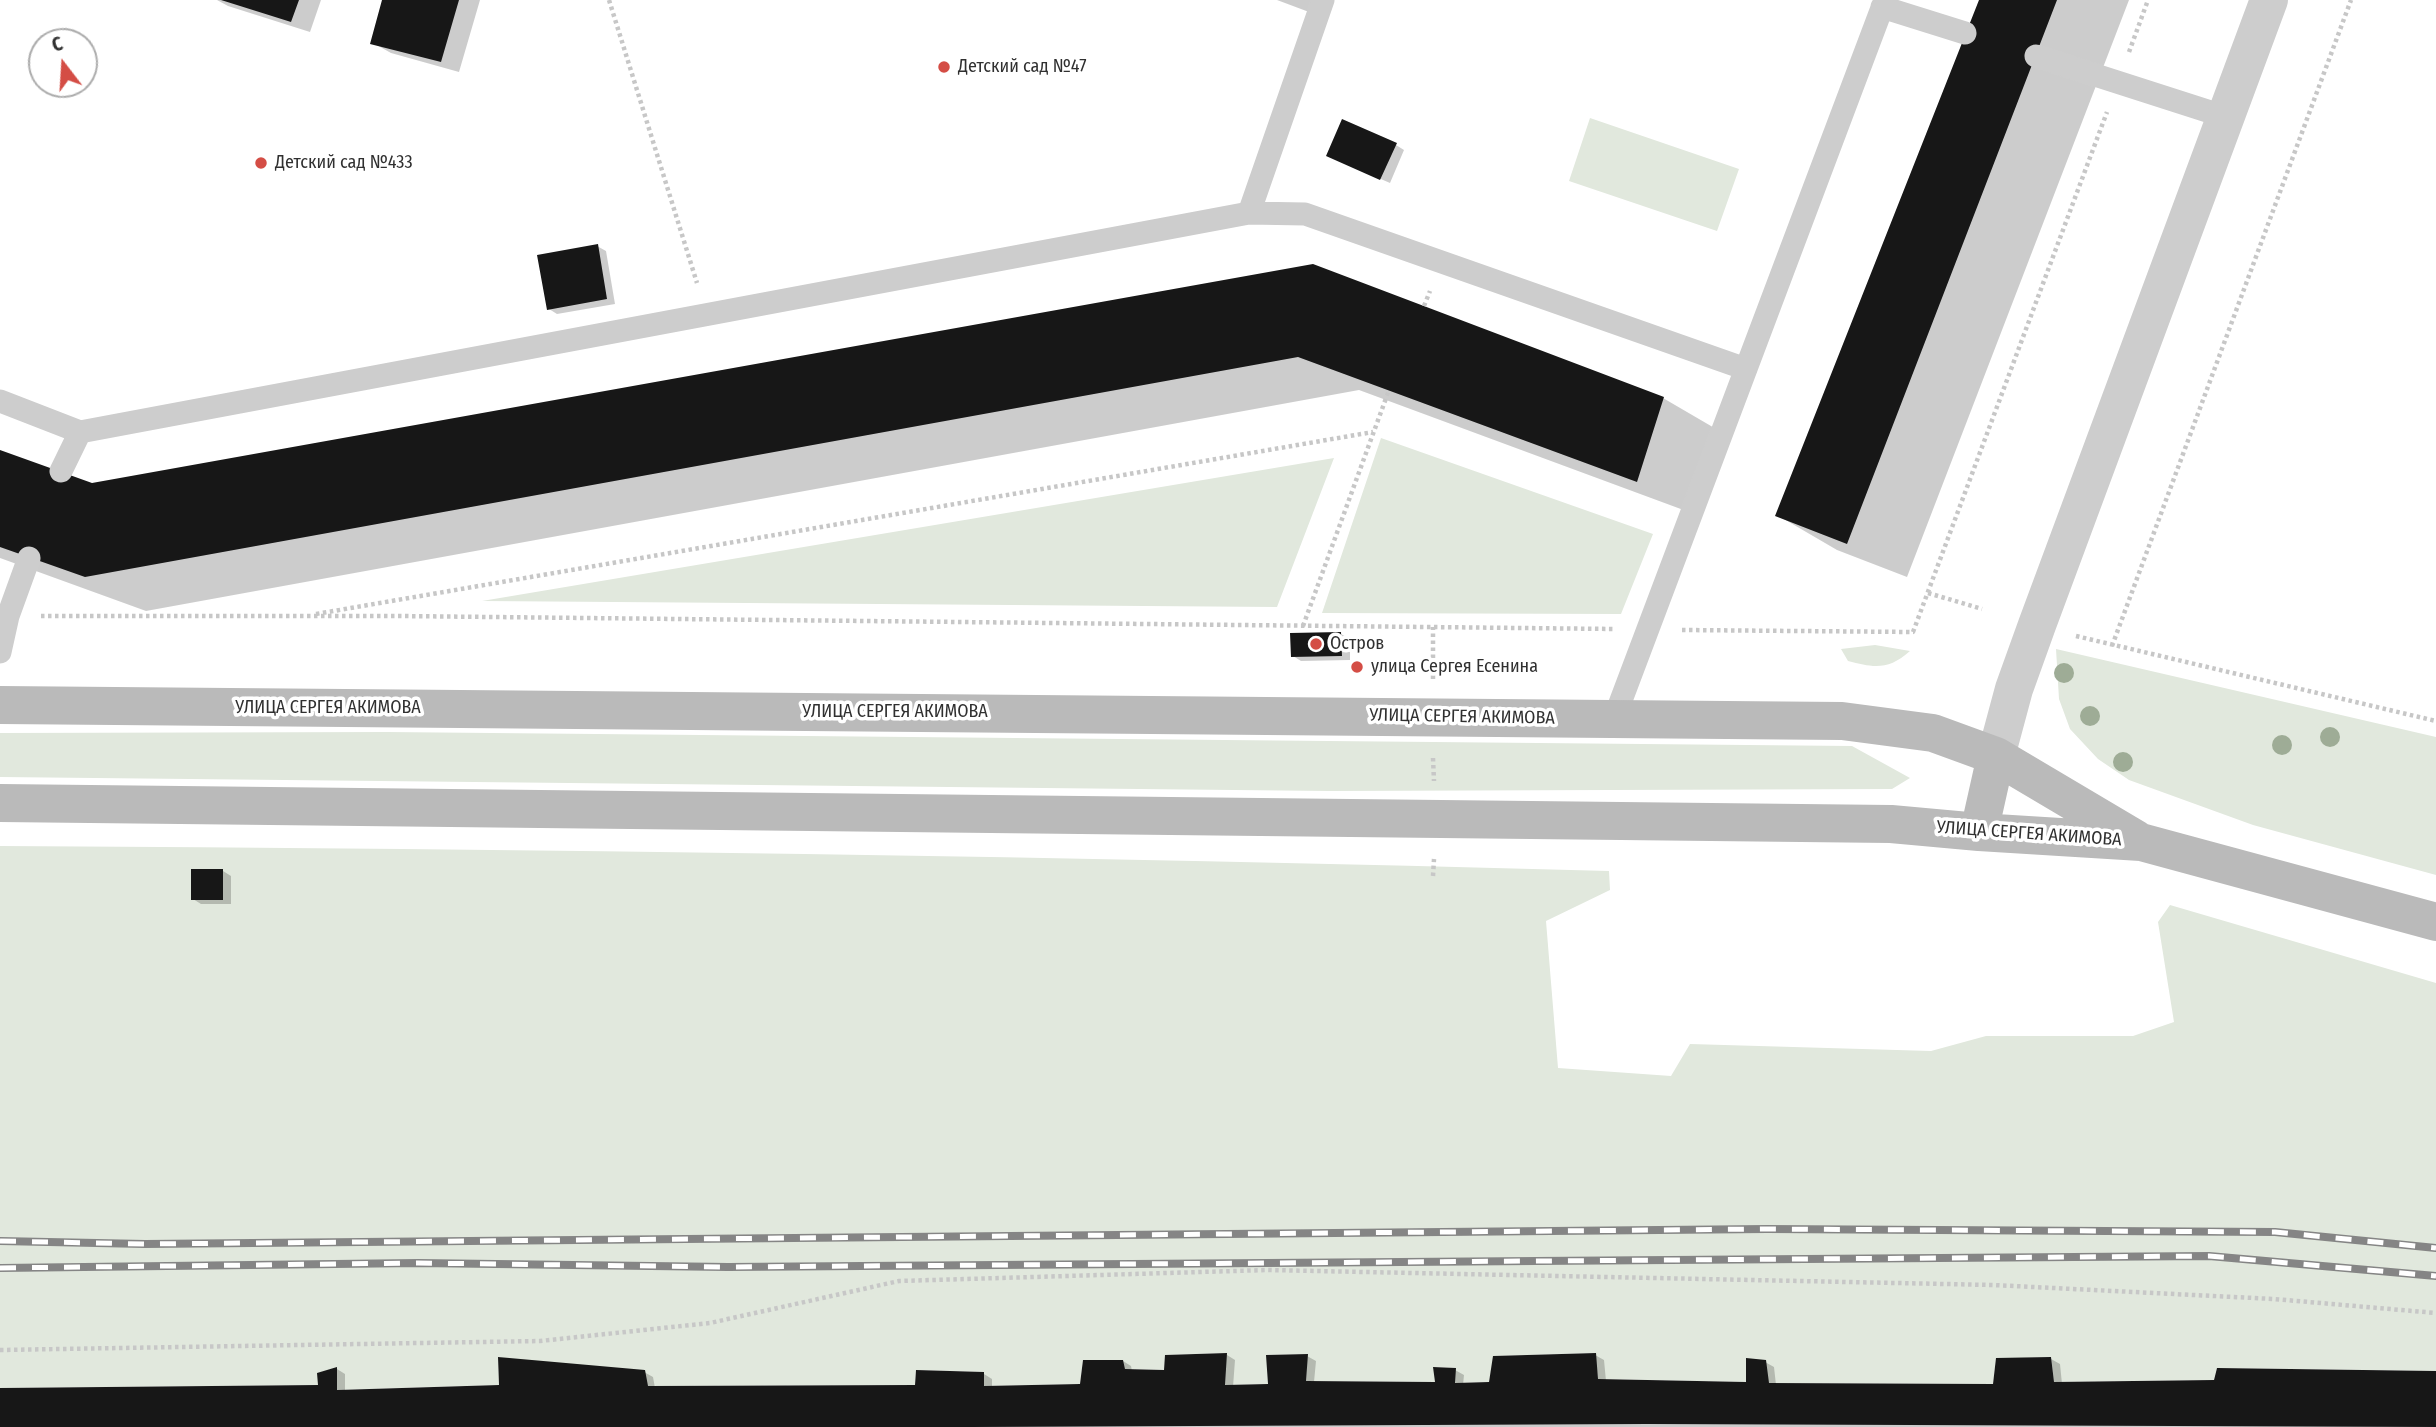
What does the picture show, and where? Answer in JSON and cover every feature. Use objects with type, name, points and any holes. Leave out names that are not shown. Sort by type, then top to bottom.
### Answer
[{"type":"main road","name":"УЛИЦА СЕРГЕЯ АКИМОВА","points":[[0,705],[1842,721],[1933,733],[1996,756],[2141,842]]},
{"type":"main road","points":[[1979,832],[1996,756]]},
{"type":"main road","name":"УЛИЦА СЕРГЕЯ АКИМОВА","points":[[0,803],[1891,824],[2141,842]]},
{"type":"main road","points":[[2141,842],[2436,922]]},
{"type":"street","points":[[1996,756],[2014,689],[2037,625],[2269,0]]},
{"type":"lane","points":[[1249,213],[1323,0]]},
{"type":"lane","points":[[1614,719],[1884,4],[1965,33]]},
{"type":"lane","points":[[2036,56],[2226,117]]},
{"type":"lane","points":[[0,401],[80,432],[1249,213],[1305,214],[1746,369]]},
{"type":"lane","points":[[61,471],[80,432]]},
{"type":"lane","points":[[0,652],[8,616],[29,558]]},
{"type":"path","points":[[609,0],[707,314]]},
{"type":"path","points":[[8,616],[301,616],[1913,632],[2148,0]]},
{"type":"path","points":[[2112,646],[2351,0]]},
{"type":"path","points":[[1303,626],[1388,390]]},
{"type":"path","points":[[301,616],[1373,432]]},
{"type":"path","points":[[1928,593],[1982,609]]},
{"type":"path","points":[[2074,636],[2436,721]]},
{"type":"path","points":[[0,1350],[540,1341],[710,1323],[899,1281],[1268,1270],[1993,1285],[2274,1299],[2436,1313]]},
{"type":"shaded area","points":[[1590,118],[1739,169],[1717,231],[1569,181]]},
{"type":"shaded area","points":[[1381,438],[1653,534],[1621,614],[1322,613]]},
{"type":"shaded area","points":[[1334,458],[1277,607],[482,601]]},
{"type":"shaded area","points":[[1875,645],[1910,651],[1895,662],[1874,666],[1848,661],[1841,649]]},
{"type":"shaded area","points":[[2056,649],[2436,737],[2436,875],[2253,825],[2129,780],[2098,759],[2070,729],[2059,699]]},
{"type":"shaded area","points":[[387,732],[1852,746],[1910,778],[1892,789],[1329,791],[0,777],[0,733]]},
{"type":"shaded area","points":[[0,846],[804,854],[1609,871],[1610,890],[1546,921],[1558,1068],[1671,1076],[1690,1044],[1931,1051],[1986,1036],[2133,1036],[2174,1022],[2158,922],[2170,905],[2436,983],[2436,1371],[2217,1368],[2214,1380],[2054,1382],[2051,1357],[1996,1359],[1993,1384],[1769,1383],[1746,1358],[1746,1382],[1598,1379],[1595,1353],[1494,1356],[1489,1382],[1455,1383],[1455,1368],[1434,1367],[1435,1382],[1306,1381],[1307,1354],[1267,1355],[1268,1384],[1225,1385],[1226,1353],[1166,1355],[1164,1370],[1125,1369],[1123,1360],[1083,1360],[1080,1384],[984,1386],[984,1372],[916,1370],[915,1385],[648,1386],[498,1357],[499,1385],[337,1390],[336,1368],[318,1373],[318,1385],[0,1388]]},
{"type":"building","points":[[221,0],[299,0],[291,22]]},
{"type":"building","points":[[382,0],[459,0],[441,62],[370,44]]},
{"type":"building","points":[[1979,0],[2057,0],[1847,544],[1775,516]]},
{"type":"building","points":[[1342,119],[1397,143],[1380,180],[1326,156]]},
{"type":"building","points":[[598,244],[607,299],[547,310],[537,255]]},
{"type":"building","points":[[1313,264],[1664,397],[1637,482],[1298,357],[85,577],[0,547],[0,450],[92,483]]},
{"type":"building","name":"Остров","points":[[1341,632],[1342,656],[1291,657],[1290,633]]},
{"type":"building","points":[[191,869],[223,869],[223,900],[191,900]]},
{"type":"building","points":[[1227,1353],[1225,1385],[1268,1384],[1266,1355],[1308,1354],[1306,1381],[1435,1382],[1433,1367],[1456,1368],[1455,1383],[1489,1382],[1493,1356],[1596,1353],[1598,1379],[1746,1382],[1746,1358],[1766,1360],[1769,1383],[1993,1384],[1996,1358],[2051,1357],[2054,1382],[2214,1380],[2217,1368],[2436,1371],[2436,1427],[1648,1424],[0,1427],[0,1388],[318,1385],[317,1373],[337,1367],[337,1390],[499,1385],[498,1357],[645,1370],[648,1386],[915,1385],[916,1370],[984,1372],[984,1386],[1080,1384],[1083,1360],[1123,1360],[1125,1369],[1164,1370],[1165,1355]]},
{"type":"railway","points":[[0,1241],[145,1244],[1767,1229],[2275,1232],[2436,1248]]},
{"type":"railway","points":[[0,1268],[418,1263],[728,1267],[2209,1256],[2436,1276]]},
{"type":"place","name":"Детский сад №47","points":[[944,67]]},
{"type":"place","name":"Детский сад №433","points":[[261,163]]},
{"type":"place","name":"Остров","points":[[1316,644]]},
{"type":"place","name":"улица Сергея Есенина","points":[[1357,667]]}]
